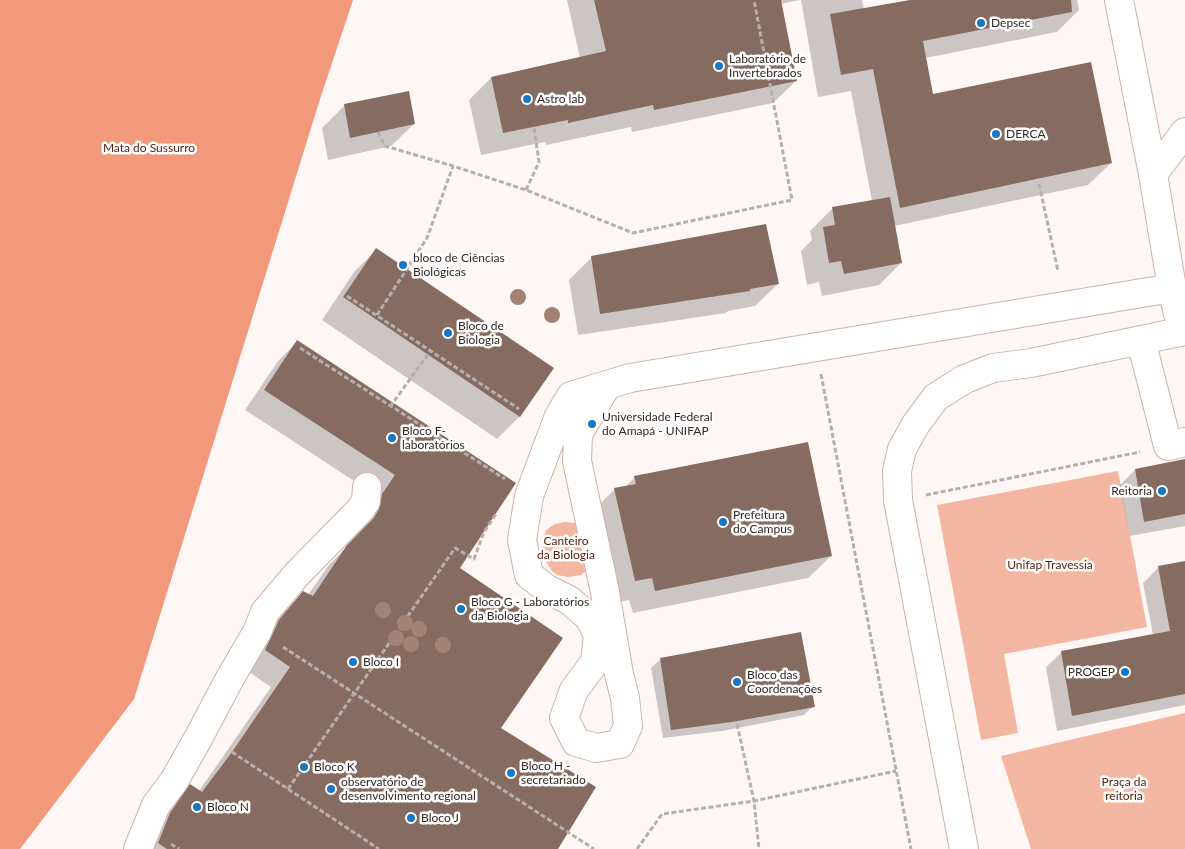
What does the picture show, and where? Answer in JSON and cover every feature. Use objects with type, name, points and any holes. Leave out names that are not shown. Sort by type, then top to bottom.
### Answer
[{"type":"street","points":[[964,849],[898,500],[898,471],[902,449],[916,424],[936,397],[965,378],[993,368],[1031,363],[1184,331],[1172,288],[1153,174],[1119,0]]},
{"type":"street","points":[[1153,174],[1185,132]]},
{"type":"street","points":[[607,385],[578,434],[577,461],[605,592],[625,698],[628,726],[620,744],[596,748],[576,742],[564,718],[574,690],[596,662],[598,635],[589,617],[569,600],[547,589],[529,575],[522,540],[529,496],[559,416],[571,396],[607,385],[630,378],[1172,288]]},
{"type":"street","points":[[1141,340],[1176,444]]},
{"type":"street","points":[[138,849],[156,805],[174,781],[200,735],[257,632],[265,612],[298,572],[360,510],[366,501],[367,487]]},
{"type":"path","points":[[378,132],[385,146],[526,190],[633,233],[792,200],[754,0]]},
{"type":"path","points":[[526,190],[539,162],[534,127]]},
{"type":"path","points":[[377,315],[428,238],[453,166]]},
{"type":"path","points":[[1039,184],[1058,271]]},
{"type":"path","points":[[347,296],[519,410]]},
{"type":"path","points":[[300,348],[506,480]]},
{"type":"path","points":[[390,407],[431,350]]},
{"type":"path","points":[[898,500],[1176,444]]},
{"type":"path","points":[[288,789],[455,548],[474,558],[484,532],[499,509]]},
{"type":"path","points":[[280,645],[594,849]]},
{"type":"path","points":[[737,724],[754,801],[759,849]]},
{"type":"path","points":[[232,752],[379,849]]},
{"type":"path","points":[[637,849],[662,814],[754,801],[896,771],[911,849]]},
{"type":"green space","name":"Mata do Sussurro","points":[[0,0],[353,0],[320,99],[134,699],[20,849],[0,849]]},
{"type":"green space","name":"Unifap Travessia","points":[[1118,471],[1147,627],[1004,654],[1018,733],[981,740],[937,505]]},
{"type":"green space","name":"Canteiro da Biologia","points":[[574,523],[584,530],[587,570],[581,575],[568,577],[557,575],[546,562],[543,541],[546,530],[555,524]]},
{"type":"green space","name":"Praça da reitoria","points":[[1185,713],[1185,849],[1031,849],[1001,756]]},
{"type":"building","points":[[594,0],[781,0],[797,81],[654,110],[653,105],[568,123],[568,120],[503,133],[491,77],[606,51]]},
{"type":"building","name":"DERCA","points":[[910,0],[1071,0],[1072,12],[923,41],[933,94],[1091,62],[1112,163],[900,208],[873,69],[841,75],[830,14]]},
{"type":"building","points":[[409,91],[415,124],[350,138],[344,104]]},
{"type":"building","points":[[890,197],[902,263],[844,274],[841,261],[829,263],[823,227],[835,225],[832,207]]},
{"type":"building","points":[[766,224],[779,284],[750,289],[750,291],[600,314],[591,256]]},
{"type":"building","name":"Bloco de Biologia","points":[[376,248],[554,368],[520,417],[343,297]]},
{"type":"building","points":[[297,340],[516,483],[460,568],[563,638],[501,728],[596,787],[558,849],[167,849],[158,843],[170,813],[190,784],[202,792],[232,752],[290,667],[265,650],[279,620],[303,591],[313,596],[347,545],[373,519],[379,509],[382,494],[395,475],[264,390]]},
{"type":"building","name":"Prefeitura do Campus","points":[[808,442],[832,556],[655,591],[652,578],[635,581],[614,488],[636,484],[634,476]]},
{"type":"building","name":"Reitoria","points":[[1185,459],[1185,514],[1144,522],[1135,469]]},
{"type":"building","name":"PROGEP","points":[[1185,561],[1185,694],[1072,716],[1061,651],[1170,631],[1158,566]]},
{"type":"building","name":"Bloco das Coordenações","points":[[801,632],[815,707],[732,722],[671,730],[660,658]]},
{"type":"place","name":"Depsec","points":[[981,23]]},
{"type":"place","name":"Laboratório de Invertebrados","points":[[719,66]]},
{"type":"place","name":"Astro lab","points":[[527,99]]},
{"type":"place","name":"DERCA","points":[[996,134]]},
{"type":"place","name":"bloco de Ciências Biológicas","points":[[403,265]]},
{"type":"place","name":"Bloco de Biologia","points":[[448,333]]},
{"type":"place","name":"Universidade Federal do Amapá - UNIFAP","points":[[592,424]]},
{"type":"place","name":"Bloco F- laboratórios","points":[[392,438]]},
{"type":"place","name":"Reitoria","points":[[1162,491]]},
{"type":"place","name":"Prefeitura do Campus","points":[[723,522]]},
{"type":"place","name":"Bloco G - Laboratórios da Biologia","points":[[461,609]]},
{"type":"place","name":"Bloco I","points":[[353,662]]},
{"type":"place","name":"PROGEP","points":[[1125,672]]},
{"type":"place","name":"Bloco das Coordenações","points":[[737,682]]},
{"type":"place","name":"Bloco K","points":[[304,767]]},
{"type":"place","name":"Bloco H - secretariado","points":[[511,773]]},
{"type":"place","name":"observatório de desenvolvimento regional","points":[[331,789]]},
{"type":"place","name":"Bloco N","points":[[197,807]]},
{"type":"place","name":"Bloco J","points":[[411,818]]}]
